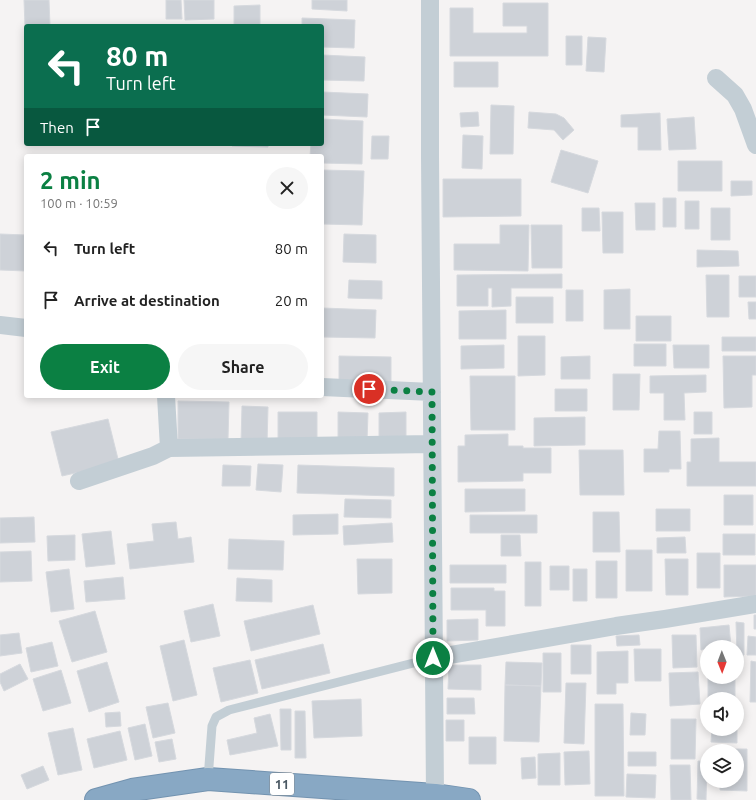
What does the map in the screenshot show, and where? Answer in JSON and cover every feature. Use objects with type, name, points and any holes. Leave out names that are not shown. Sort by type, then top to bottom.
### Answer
[{"type":"highway","name":"11","points":[[96,800],[132,790],[208,779],[435,795],[469,800]]},
{"type":"street","points":[[430,0],[435,795]]},
{"type":"street","points":[[716,78],[735,95],[743,109],[756,145]]},
{"type":"street","points":[[0,324],[24,328]]},
{"type":"street","points":[[324,387],[432,392]]},
{"type":"street","points":[[166,398],[169,448]]},
{"type":"street","points":[[79,481],[153,456],[169,448],[432,444]]},
{"type":"street","points":[[433,658],[616,626],[756,604]]},
{"type":"lane","points":[[208,779],[212,726],[216,717],[229,710],[433,658]]},
{"type":"building","points":[[24,0],[49,0],[50,24],[25,24]]},
{"type":"building","points":[[166,0],[181,0],[182,19],[166,19]]},
{"type":"building","points":[[184,0],[214,0],[214,19],[185,20]]},
{"type":"building","points":[[312,0],[347,0],[347,11],[312,9]]},
{"type":"building","points":[[503,3],[548,3],[548,56],[450,56],[450,8],[473,8],[473,33],[527,33],[527,26],[503,26]]},
{"type":"building","points":[[260,5],[260,24],[234,24],[234,6]]},
{"type":"building","points":[[302,18],[355,20],[354,48],[324,47],[324,24],[302,24]]},
{"type":"building","points":[[566,36],[582,36],[582,65],[566,65]]},
{"type":"building","points":[[588,37],[606,38],[604,72],[586,71]]},
{"type":"building","points":[[324,55],[365,57],[364,81],[324,80]]},
{"type":"building","points":[[454,62],[498,62],[498,87],[454,87]]},
{"type":"building","points":[[324,92],[368,94],[367,117],[324,115]]},
{"type":"building","points":[[491,105],[514,106],[513,154],[490,154]]},
{"type":"building","points":[[478,112],[479,126],[461,127],[460,113]]},
{"type":"building","points":[[529,112],[556,114],[564,118],[574,130],[563,140],[554,130],[528,128]]},
{"type":"building","points":[[660,113],[661,150],[638,150],[638,127],[621,127],[621,115]]},
{"type":"building","points":[[694,117],[696,149],[669,150],[667,119]]},
{"type":"building","points":[[324,119],[363,121],[362,164],[324,163],[324,154],[310,154],[311,146],[324,146]]},
{"type":"building","points":[[463,135],[483,136],[482,169],[462,168]]},
{"type":"building","points":[[372,136],[389,136],[388,159],[371,159]]},
{"type":"building","points":[[232,146],[268,146],[268,147]]},
{"type":"building","points":[[561,150],[598,161],[588,193],[551,182]]},
{"type":"building","points":[[678,161],[722,161],[722,191],[678,191]]},
{"type":"building","points":[[324,170],[364,171],[362,225],[324,224]]},
{"type":"building","points":[[443,179],[521,179],[521,216],[443,217]]},
{"type":"building","points":[[731,181],[752,181],[752,195],[731,196]]},
{"type":"building","points":[[663,198],[676,198],[676,227],[663,227]]},
{"type":"building","points":[[685,201],[699,201],[699,229],[685,229]]},
{"type":"building","points":[[635,203],[655,203],[655,230],[636,230]]},
{"type":"building","points":[[582,208],[599,208],[600,231],[582,231]]},
{"type":"building","points":[[711,208],[730,208],[730,240],[711,240]]},
{"type":"building","points":[[602,212],[623,212],[623,253],[603,253]]},
{"type":"building","points":[[500,225],[529,225],[528,271],[454,270],[454,244],[500,244]]},
{"type":"building","points":[[531,225],[562,225],[562,268],[532,268]]},
{"type":"building","points":[[0,234],[24,235],[24,271],[0,270]]},
{"type":"building","points":[[344,234],[376,235],[376,263],[343,262]]},
{"type":"building","points":[[697,250],[738,251],[739,266],[697,267]]},
{"type":"building","points":[[562,274],[562,288],[511,288],[511,306],[492,307],[492,288],[488,288],[488,306],[457,306],[457,275]]},
{"type":"building","points":[[706,275],[729,275],[729,317],[707,317]]},
{"type":"building","points":[[739,276],[756,276],[756,297],[739,297]]},
{"type":"building","points":[[349,280],[382,281],[382,299],[348,298]]},
{"type":"building","points":[[630,289],[630,329],[604,329],[604,290]]},
{"type":"building","points":[[566,290],[583,290],[583,321],[566,321]]},
{"type":"building","points":[[516,297],[553,297],[553,323],[516,323]]},
{"type":"building","points":[[748,302],[756,302],[756,319],[749,319]]},
{"type":"building","points":[[324,308],[376,310],[375,338],[324,337]]},
{"type":"building","points":[[506,310],[506,339],[459,339],[459,311]]},
{"type":"building","points":[[636,316],[671,316],[671,341],[636,341]]},
{"type":"building","points":[[518,336],[545,336],[545,375],[518,376]]},
{"type":"building","points":[[722,337],[756,337],[756,351],[722,351]]},
{"type":"building","points":[[634,344],[666,344],[666,366],[634,366]]},
{"type":"building","points":[[504,345],[504,368],[461,369],[461,346]]},
{"type":"building","points":[[673,345],[709,345],[709,368],[674,368]]},
{"type":"building","points":[[339,356],[391,357],[391,382],[339,381]]},
{"type":"building","points":[[590,356],[590,379],[561,379],[561,357]]},
{"type":"building","points":[[723,356],[756,356],[756,375],[752,375],[752,407],[724,408]]},
{"type":"building","points":[[613,374],[640,374],[639,410],[613,410]]},
{"type":"building","points":[[706,375],[706,392],[684,393],[685,420],[664,420],[664,393],[650,393],[650,376]]},
{"type":"building","points":[[470,376],[515,376],[515,430],[471,430]]},
{"type":"building","points":[[555,389],[587,389],[587,411],[555,411]]},
{"type":"building","points":[[178,401],[229,402],[228,439],[178,439]]},
{"type":"building","points":[[242,406],[268,407],[267,444],[241,443]]},
{"type":"building","points":[[278,412],[317,412],[317,441],[278,441]]},
{"type":"building","points":[[338,412],[368,413],[367,441],[338,440]]},
{"type":"building","points":[[406,412],[406,440],[379,440],[379,413]]},
{"type":"building","points":[[694,412],[712,412],[712,434],[694,434]]},
{"type":"building","points":[[585,417],[585,445],[534,446],[534,418]]},
{"type":"building","points":[[108,419],[119,463],[62,476],[51,432]]},
{"type":"building","points":[[659,431],[680,431],[681,469],[669,469],[669,472],[644,472],[644,449],[658,449]]},
{"type":"building","points":[[508,434],[508,446],[523,446],[523,448],[551,448],[551,473],[523,473],[523,481],[458,482],[458,446],[465,446],[465,435]]},
{"type":"building","points":[[719,438],[719,462],[756,462],[756,486],[687,486],[687,462],[691,462],[691,439]]},
{"type":"building","points":[[579,450],[623,450],[624,495],[580,495]]},
{"type":"building","points":[[258,464],[283,465],[281,492],[256,490]]},
{"type":"building","points":[[223,465],[251,466],[250,486],[222,486]]},
{"type":"building","points":[[298,465],[394,468],[394,496],[297,493]]},
{"type":"building","points":[[465,489],[525,489],[525,511],[465,512]]},
{"type":"building","points":[[724,495],[753,495],[753,525],[724,525]]},
{"type":"building","points":[[345,499],[391,500],[391,518],[344,517]]},
{"type":"building","points":[[656,509],[690,509],[690,531],[656,531]]},
{"type":"building","points":[[593,512],[619,512],[620,552],[593,552]]},
{"type":"building","points":[[338,514],[338,534],[293,535],[293,515]]},
{"type":"building","points":[[470,515],[537,515],[537,533],[470,533]]},
{"type":"building","points":[[34,517],[35,542],[0,543],[0,518]]},
{"type":"building","points":[[176,522],[178,539],[191,537],[194,562],[130,569],[127,544],[154,541],[152,524]]},
{"type":"building","points":[[392,523],[393,542],[344,545],[343,526]]},
{"type":"building","points":[[111,531],[115,564],[86,567],[82,534]]},
{"type":"building","points":[[723,534],[755,534],[755,555],[723,555]]},
{"type":"building","points":[[75,535],[75,560],[48,561],[47,536]]},
{"type":"building","points":[[501,535],[520,535],[521,556],[501,556]]},
{"type":"building","points":[[685,537],[686,553],[657,553],[657,538]]},
{"type":"building","points":[[229,539],[284,541],[283,570],[228,569]]},
{"type":"building","points":[[626,550],[652,550],[652,591],[626,591]]},
{"type":"building","points":[[31,551],[32,581],[0,582],[0,552]]},
{"type":"building","points":[[697,553],[720,553],[720,588],[697,588]]},
{"type":"building","points":[[357,559],[392,559],[392,593],[358,594]]},
{"type":"building","points":[[665,559],[688,559],[688,595],[666,595]]},
{"type":"building","points":[[596,561],[617,561],[617,598],[596,598]]},
{"type":"building","points":[[525,562],[541,562],[541,606],[525,606]]},
{"type":"building","points":[[450,565],[506,565],[506,583],[450,583]]},
{"type":"building","points":[[724,565],[756,565],[756,596],[724,597]]},
{"type":"building","points":[[550,566],[569,566],[569,590],[550,590]]},
{"type":"building","points":[[69,569],[74,609],[51,612],[46,572]]},
{"type":"building","points":[[573,569],[587,569],[587,601],[573,601]]},
{"type":"building","points":[[123,577],[125,599],[86,602],[84,581]]},
{"type":"building","points":[[237,578],[272,580],[272,602],[236,601]]},
{"type":"building","points":[[451,588],[494,588],[494,591],[505,591],[505,626],[486,626],[486,610],[451,610]]},
{"type":"building","points":[[213,604],[220,636],[191,642],[184,611]]},
{"type":"building","points":[[313,605],[320,634],[251,651],[244,621]]},
{"type":"building","points":[[95,611],[107,652],[72,662],[59,621]]},
{"type":"building","points":[[754,615],[756,615],[756,629],[754,629]]},
{"type":"building","points":[[478,619],[478,640],[447,641],[447,620]]},
{"type":"building","points":[[736,622],[744,623],[744,640],[737,640]]},
{"type":"building","points":[[729,625],[730,640],[701,640],[700,628]]},
{"type":"building","points":[[19,633],[22,653],[0,656],[0,635]]},
{"type":"building","points":[[639,635],[640,645],[617,646],[616,636]]},
{"type":"building","points":[[672,635],[696,635],[697,667],[673,668]]},
{"type":"building","points":[[748,636],[756,637],[756,655],[747,655]]},
{"type":"building","points":[[184,640],[197,695],[173,701],[160,646]]},
{"type":"building","points":[[52,642],[58,666],[31,672],[26,648]]},
{"type":"building","points":[[323,644],[330,673],[262,689],[255,660]]},
{"type":"building","points":[[571,645],[591,645],[591,674],[571,674]]},
{"type":"building","points":[[634,649],[661,649],[661,681],[635,681]]},
{"type":"building","points":[[628,651],[628,683],[616,683],[616,694],[597,694],[597,652]]},
{"type":"building","points":[[543,653],[561,653],[561,692],[543,692]]},
{"type":"building","points":[[250,660],[258,693],[221,702],[213,668]]},
{"type":"building","points":[[751,661],[756,662],[756,702],[750,702]]},
{"type":"building","points":[[107,662],[119,702],[89,712],[77,671]]},
{"type":"building","points":[[506,662],[542,663],[541,686],[505,685]]},
{"type":"building","points":[[20,664],[28,679],[4,691],[0,682],[0,674]]},
{"type":"building","points":[[449,665],[481,665],[481,690],[448,689]]},
{"type":"building","points":[[61,670],[71,703],[43,711],[33,679]]},
{"type":"building","points":[[698,672],[700,704],[670,706],[669,673]]},
{"type":"building","points":[[566,683],[586,683],[584,744],[564,743]]},
{"type":"building","points":[[708,684],[735,684],[735,692],[708,692]]},
{"type":"building","points":[[505,685],[541,686],[539,742],[504,741]]},
{"type":"building","points":[[447,698],[474,698],[475,714],[447,714]]},
{"type":"building","points":[[361,699],[362,736],[314,738],[312,701]]},
{"type":"building","points":[[168,703],[175,733],[153,738],[146,707]]},
{"type":"building","points":[[595,704],[623,704],[624,796],[595,796]]},
{"type":"building","points":[[280,709],[291,709],[291,750],[281,750]]},
{"type":"building","points":[[295,711],[305,711],[306,758],[295,758]]},
{"type":"building","points":[[120,712],[121,726],[106,727],[105,713]]},
{"type":"building","points":[[631,713],[646,714],[645,735],[630,735]]},
{"type":"building","points":[[270,714],[278,746],[230,755],[227,740],[257,733],[254,718]]},
{"type":"building","points":[[671,719],[696,719],[695,759],[671,759]]},
{"type":"building","points":[[446,720],[464,720],[464,741],[446,741]]},
{"type":"building","points":[[145,724],[152,756],[135,760],[128,728]]},
{"type":"building","points":[[73,728],[82,770],[58,775],[48,733]]},
{"type":"building","points":[[120,731],[127,760],[94,768],[87,739]]},
{"type":"building","points":[[711,736],[737,736],[737,743],[711,742]]},
{"type":"building","points":[[469,737],[496,737],[496,764],[469,764]]},
{"type":"building","points":[[172,739],[176,759],[159,762],[155,742]]},
{"type":"building","points":[[744,749],[747,749],[747,791],[720,790],[720,788],[744,788]]},
{"type":"building","points":[[589,751],[590,784],[565,785],[564,752]]},
{"type":"building","points":[[628,752],[656,752],[656,766],[628,766]]},
{"type":"building","points":[[560,753],[560,785],[538,785],[538,754]]},
{"type":"building","points":[[535,757],[536,778],[522,779],[521,758]]},
{"type":"building","points":[[698,761],[700,761],[700,788],[706,788],[706,800],[697,799]]},
{"type":"building","points":[[670,765],[690,765],[691,800],[671,800]]},
{"type":"building","points":[[43,766],[49,780],[27,789],[21,775]]},
{"type":"building","points":[[627,774],[656,775],[655,798],[626,797]]},
{"type":"route","points":[[369,389],[432,392],[433,658]]}]
